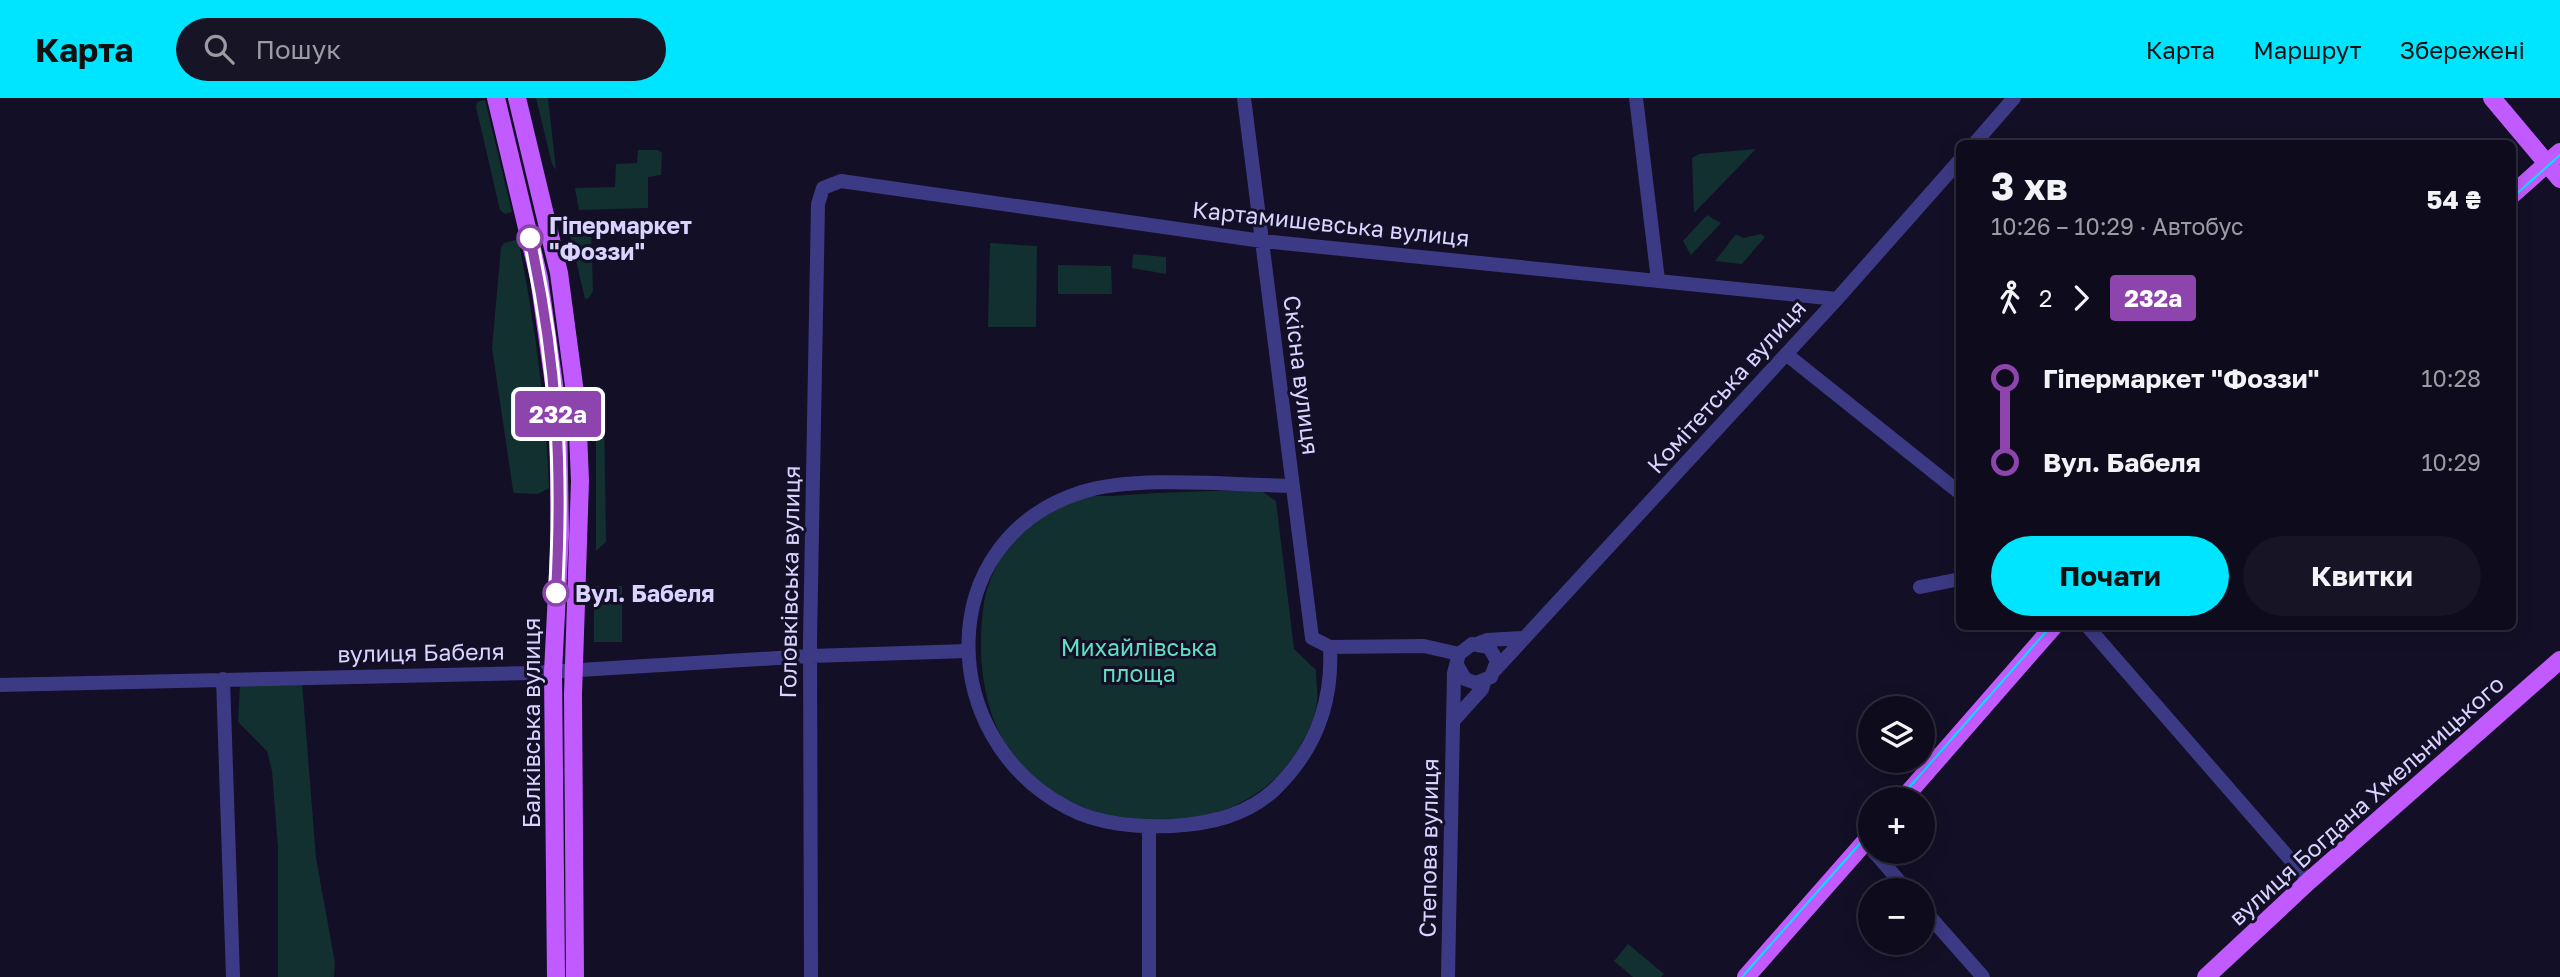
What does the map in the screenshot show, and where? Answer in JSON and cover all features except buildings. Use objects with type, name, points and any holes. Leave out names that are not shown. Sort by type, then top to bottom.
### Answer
[{"type":"main road","name":"Балківська вулиця","points":[[496,98],[539,278],[558,413],[560,534],[553,672],[556,977]]},
{"type":"main road","name":"Балківська вулиця","points":[[517,98],[559,273],[575,381],[580,481],[573,671],[575,977]]},
{"type":"main road","points":[[2492,98],[2554,158],[2560,179]]},
{"type":"main road","points":[[2516,191],[2554,158]]},
{"type":"main road","points":[[1913,787],[2051,630]]},
{"type":"main road","name":"вулиця Богдана Хмельницького","points":[[2206,977],[2309,881],[2560,660]]},
{"type":"main road","points":[[1745,977],[1858,857]]},
{"type":"street","name":"Cкісна вулиця","points":[[1244,98],[1312,638],[1330,648]]},
{"type":"street","points":[[1636,98],[1658,280]]},
{"type":"street","points":[[1977,140],[2014,98]]},
{"type":"street","name":"Комітетська вулиця","points":[[1495,670],[1837,299],[1956,165]]},
{"type":"street","name":"Картамишевська вулиця","points":[[823,188],[841,181],[909,188],[1262,241],[1837,299]]},
{"type":"street","name":"Головківська вулиця","points":[[811,977],[810,656],[818,204],[823,188]]},
{"type":"street","points":[[1786,354],[1956,489]]},
{"type":"street","points":[[1293,486],[1125,484],[1083,491],[1048,506],[1015,530],[992,556],[978,586],[968,651],[975,700],[995,743],[1017,770],[1037,789],[1069,809],[1098,820],[1149,827],[1192,825],[1244,812],[1289,775],[1304,755],[1323,715],[1329,692],[1330,648],[1424,646],[1458,659],[1465,679],[1475,683],[1484,682]]},
{"type":"street","points":[[1920,587],[1956,580]]},
{"type":"street","points":[[2090,630],[2309,881]]},
{"type":"street","points":[[1458,659],[1467,646],[1487,640],[1522,638]]},
{"type":"street","points":[[1454,720],[1495,670],[1496,656],[1489,647],[1479,643]]},
{"type":"street","name":"вулиця Бабеля","points":[[0,684],[553,672],[810,656],[968,651]]},
{"type":"street","name":"Степова вулиця","points":[[1448,977],[1458,659]]},
{"type":"street","points":[[223,678],[233,977]]},
{"type":"street","points":[[1149,827],[1149,977]]},
{"type":"street","points":[[1886,864],[1897,878]]},
{"type":"street","points":[[1935,923],[1983,977]]},
{"type":"green space","points":[[536,98],[548,98],[556,170],[552,164]]},
{"type":"green space","points":[[485,100],[512,212],[505,214],[500,210],[476,107],[477,102]]},
{"type":"green space","points":[[1756,149],[1694,213],[1692,158],[1699,154]]},
{"type":"green space","points":[[638,150],[658,150],[662,153],[661,175],[648,177],[648,208],[579,210],[575,188],[615,187],[616,164],[637,163]]},
{"type":"green space","points":[[1707,215],[1721,223],[1691,255],[1683,241]]},
{"type":"green space","points":[[587,221],[591,225],[593,291],[589,298],[585,299],[567,222]]},
{"type":"green space","points":[[1736,234],[1743,238],[1761,234],[1765,237],[1742,264],[1715,261]]},
{"type":"green space","points":[[516,240],[519,243],[530,304],[545,426],[549,488],[538,494],[514,493],[513,490],[492,348],[501,247],[504,243]]},
{"type":"green space","points":[[990,243],[1037,246],[1036,327],[988,327]]},
{"type":"green space","points":[[1133,254],[1166,257],[1166,274],[1132,268]]},
{"type":"green space","points":[[1058,265],[1111,266],[1112,294],[1058,294]]},
{"type":"green space","points":[[604,409],[606,542],[596,551],[596,411]]},
{"type":"green space","name":"Михайлівська площа","points":[[1260,490],[1276,501],[1294,649],[1316,670],[1316,708],[1300,746],[1275,779],[1242,802],[1203,816],[1162,822],[1120,818],[1080,806],[1044,785],[1014,756],[1004,740],[989,705],[982,668],[981,629],[986,592],[992,575],[1012,543],[1038,517],[1070,499],[1085,496]]},
{"type":"green space","points":[[594,586],[622,586],[622,642],[594,642]]},
{"type":"green space","points":[[302,682],[316,858],[335,963],[334,977],[278,977],[278,848],[272,771],[267,751],[238,722],[240,684]]},
{"type":"green space","points":[[1628,944],[1664,974],[1661,977],[1633,977],[1614,961]]},
{"type":"tram line","points":[[2516,194],[2560,155]]},
{"type":"tram line","points":[[1909,787],[2047,630]]},
{"type":"tram line","points":[[1742,977],[1858,846]]},
{"type":"bus line","name":"232а","points":[[530,238],[546,318],[558,413],[561,482],[556,593]]},
{"type":"place","name":"Гіпермаркет \"Фоззи\"","points":[[530,238]]},
{"type":"place","name":"Вул. Бабеля","points":[[556,593]]}]
